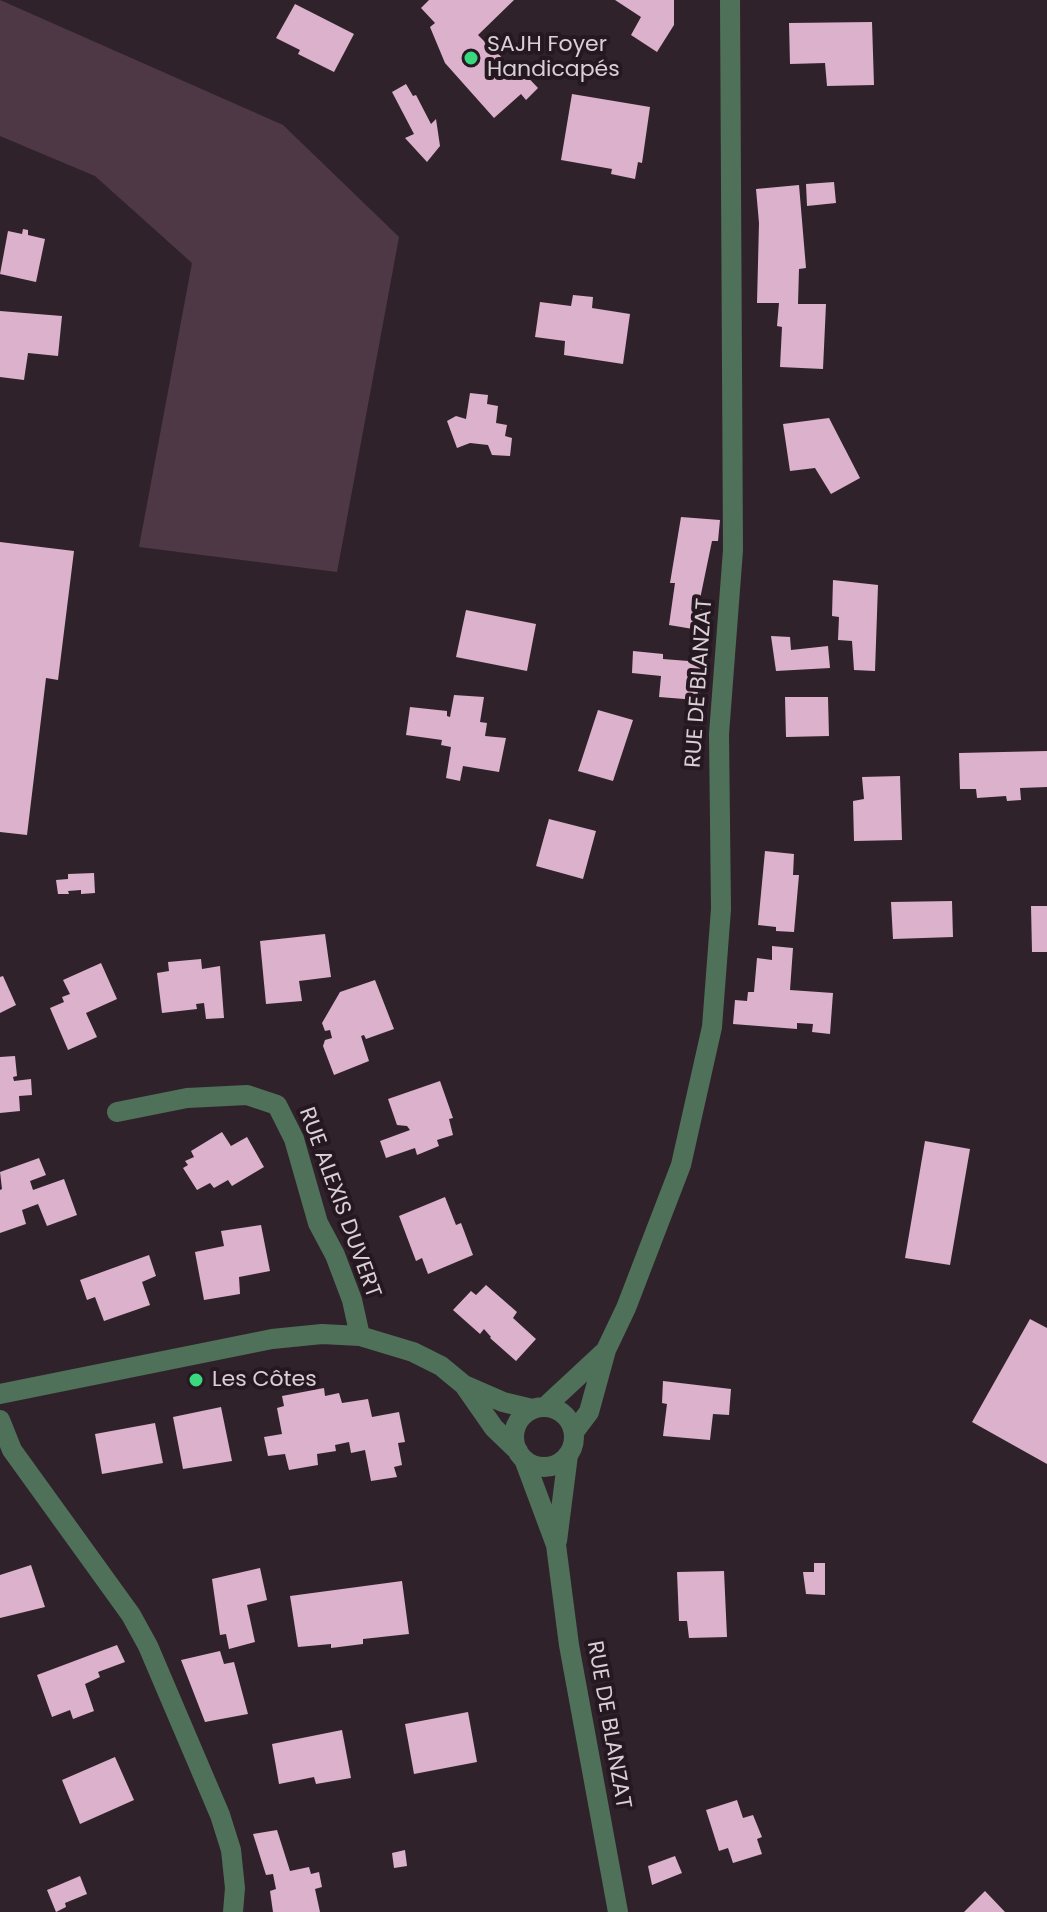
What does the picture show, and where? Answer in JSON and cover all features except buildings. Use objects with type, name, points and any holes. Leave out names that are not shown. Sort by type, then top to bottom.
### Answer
[{"type":"street","name":"RUE DE BLANZAT","points":[[574,1432],[589,1412],[606,1350],[626,1308],[681,1165],[712,1027],[721,909],[719,734],[733,550],[730,0]]},
{"type":"street","name":"RUE ALEXIS DUVERT","points":[[117,1112],[187,1098],[247,1095],[277,1105],[294,1139],[318,1223],[335,1255],[352,1300],[360,1336]]},
{"type":"street","points":[[0,1394],[272,1339],[322,1334],[360,1336],[413,1352],[441,1366],[464,1385],[494,1428],[534,1465],[558,1463],[568,1455],[574,1432],[564,1415],[503,1402],[464,1385]]},
{"type":"street","name":"RUE DE BLANZAT","points":[[539,1408],[606,1350]]},
{"type":"street","points":[[521,1455],[515,1442],[518,1423],[539,1408]]},
{"type":"street","points":[[0,1420],[12,1450],[131,1615],[148,1646],[220,1815],[231,1850],[235,1888],[233,1912]]},
{"type":"street","name":"RUE DE BLANZAT","points":[[521,1455],[556,1545],[569,1645],[618,1912]]},
{"type":"street","name":"RUE DE BLANZAT","points":[[556,1545],[568,1455]]},
{"type":"shaded area","points":[[0,0],[283,125],[399,237],[337,572],[139,547],[192,263],[95,176],[0,136]]},
{"type":"place","name":"SAJH Foyer Handicapés","points":[[471,58]]},
{"type":"place","name":"Les Côtes","points":[[196,1380]]}]
